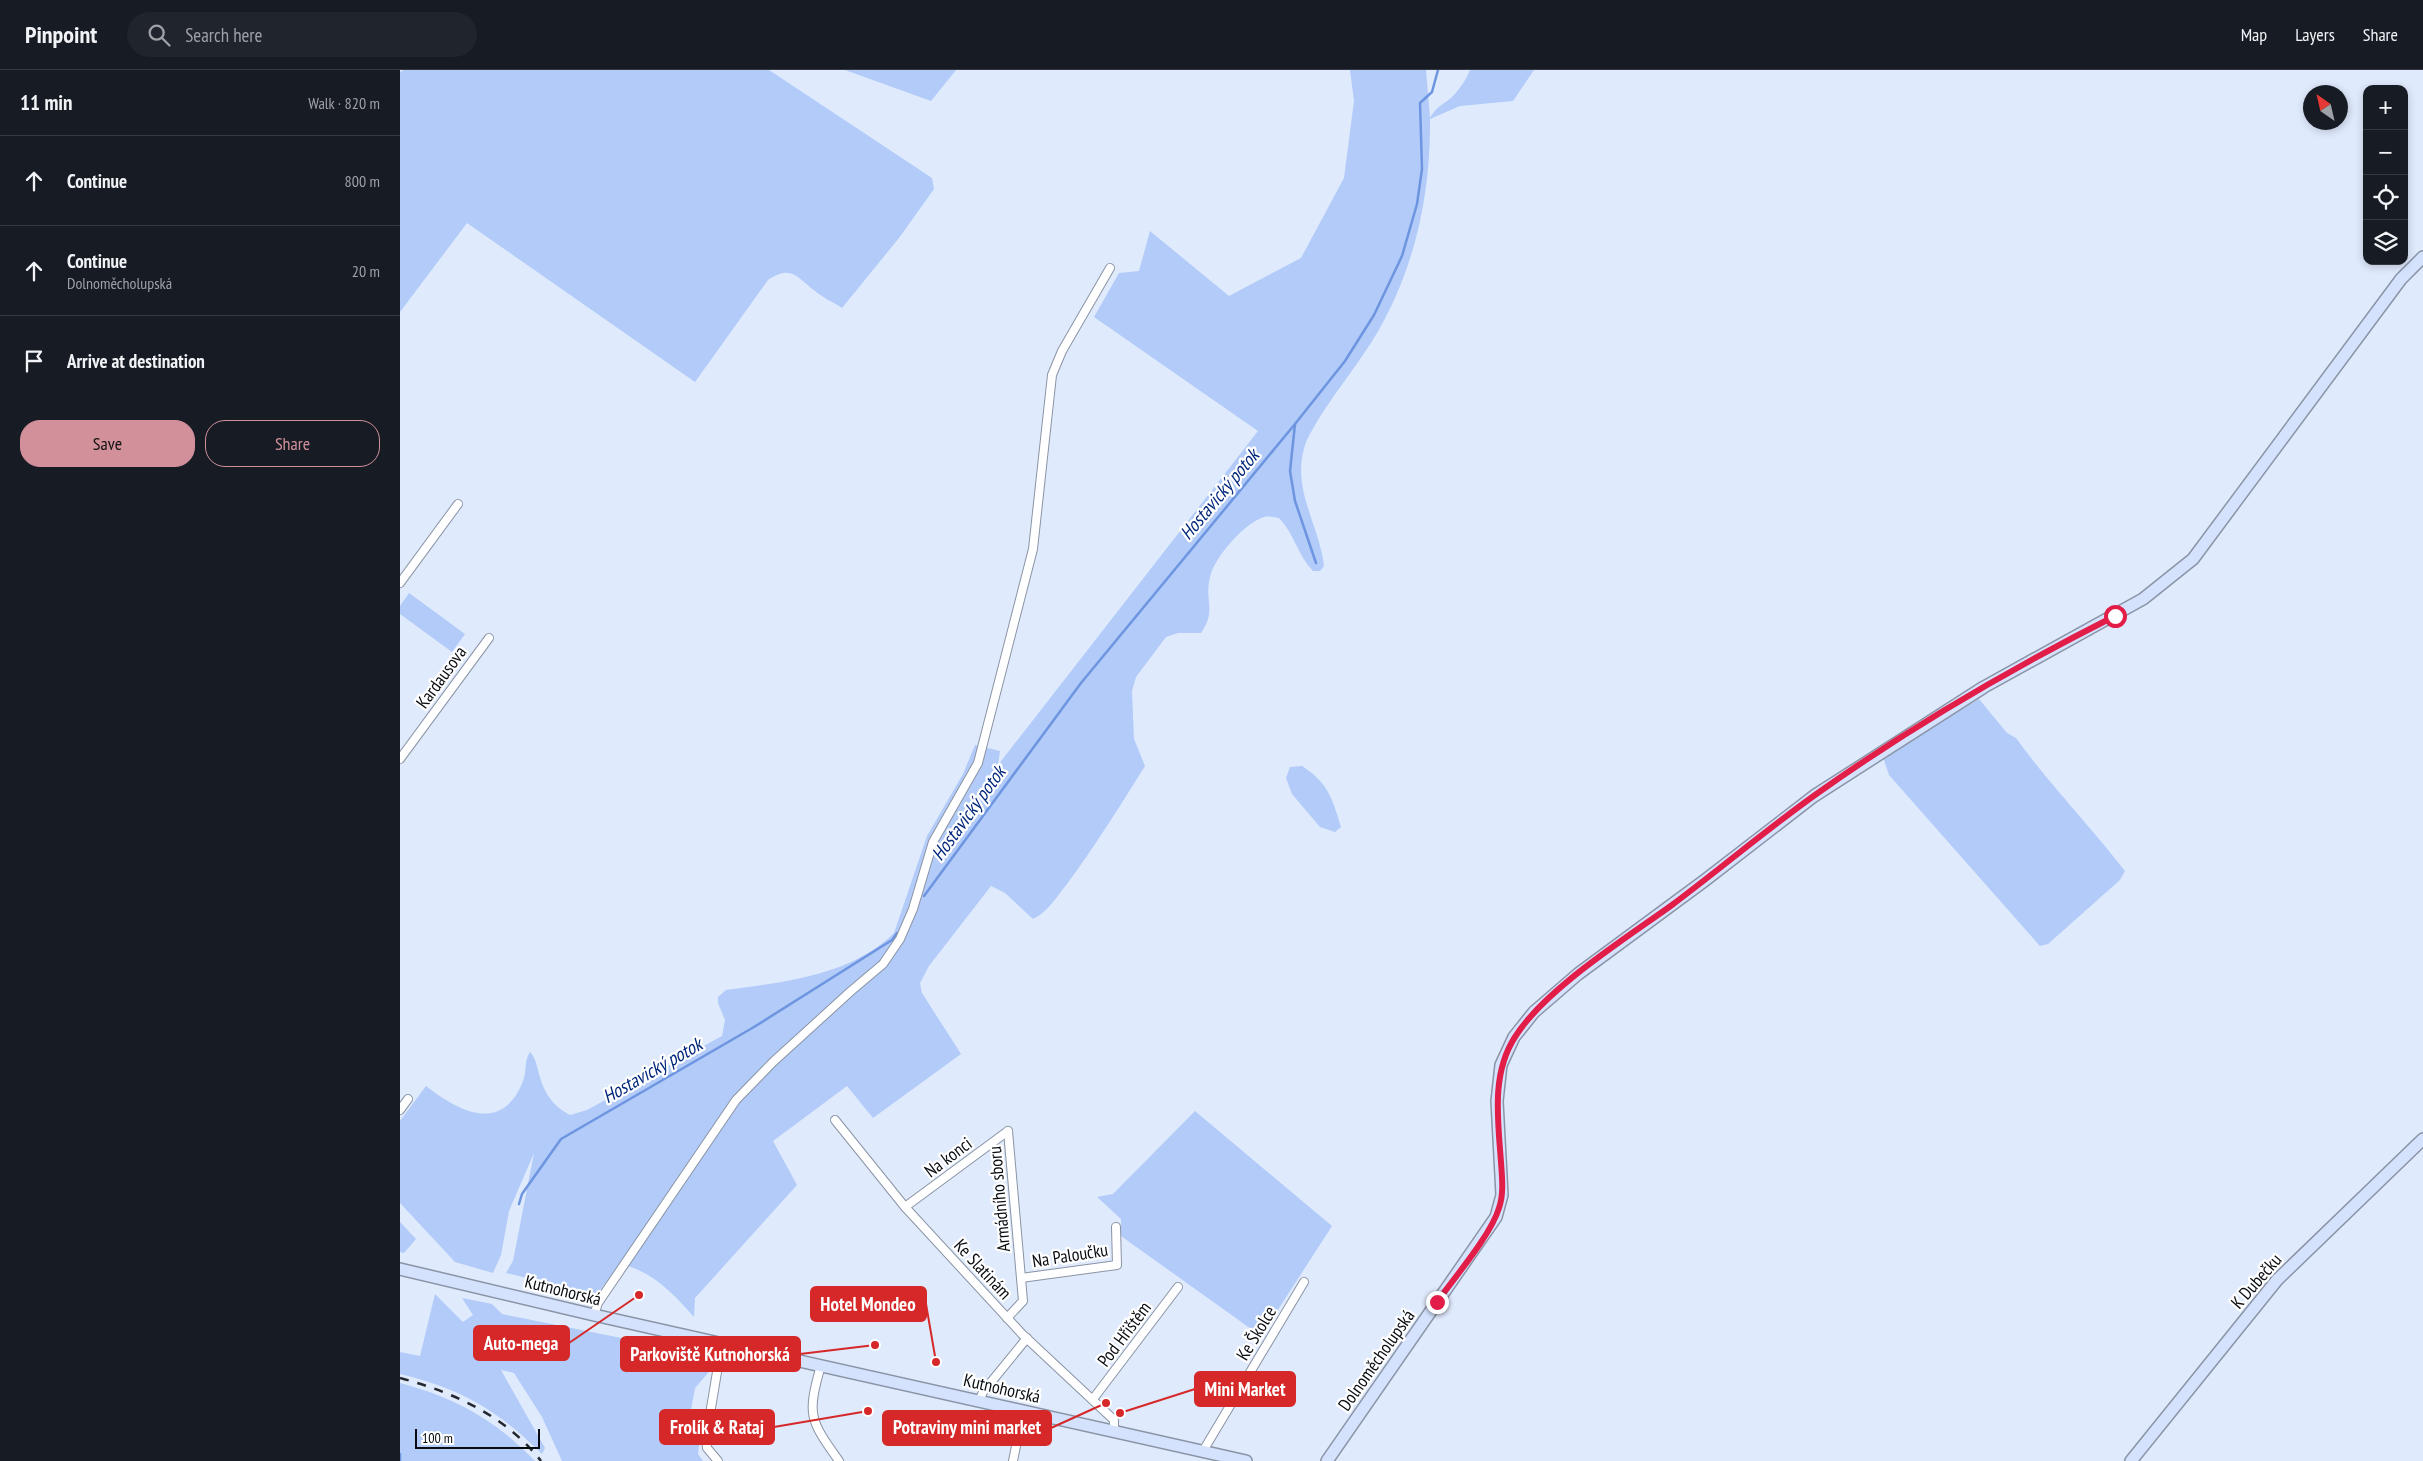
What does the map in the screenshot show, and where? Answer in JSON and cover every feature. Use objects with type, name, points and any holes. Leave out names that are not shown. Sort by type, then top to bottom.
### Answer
[{"type":"street","name":"Dolnoměcholupská","points":[[1327,1461],[1490,1227],[1500,1206],[1502,1177],[1497,1101],[1502,1066],[1514,1037],[1534,1012],[1578,974],[1704,881],[1814,796],[1984,687],[2143,599],[2193,559],[2401,279],[2423,257]]},
{"type":"street","points":[[594,1315],[598,1303],[736,1100],[787,1049],[883,964],[900,939],[913,909],[933,842],[978,763],[1032,549],[1052,375],[1062,351],[1110,268]]},
{"type":"street","points":[[400,583],[458,504]]},
{"type":"street","name":"Kardausova","points":[[401,756],[489,638]]},
{"type":"street","points":[[400,1110],[408,1099]]},
{"type":"street","name":"Ke Slatinám","points":[[835,1120],[905,1208],[1026,1338],[1094,1399],[1114,1420],[1114,1430]]},
{"type":"street","name":"Na konci","points":[[905,1208],[1008,1131]]},
{"type":"street","name":"Armádního sboru","points":[[1007,1318],[1023,1301],[1008,1131]]},
{"type":"street","name":"K Dubečku","points":[[2131,1461],[2277,1280],[2423,1139]]},
{"type":"street","name":"Na Paloučku","points":[[1021,1278],[1117,1266],[1116,1227]]},
{"type":"street","name":"Kutnohorská","points":[[400,1269],[594,1315],[722,1342],[1246,1461]]},
{"type":"street","name":"Ke Školce","points":[[1203,1451],[1304,1282]]},
{"type":"street","name":"Pod Hřištěm","points":[[1094,1399],[1178,1287]]},
{"type":"street","points":[[979,1401],[983,1392],[1026,1338]]},
{"type":"street","points":[[718,1461],[709,1450],[706,1438],[722,1342]]},
{"type":"street","points":[[822,1365],[812,1412],[820,1433],[839,1461]]},
{"type":"street","points":[[1013,1461],[1023,1411]]},
{"type":"shaded area","points":[[404,70],[769,70],[932,178],[934,189],[899,238],[842,308],[821,296],[793,274],[783,273],[776,275],[768,280],[695,382],[467,223],[400,312],[400,72]]},
{"type":"shaded area","points":[[845,70],[956,70],[931,101]]},
{"type":"shaded area","points":[[1350,70],[1426,70],[1430,118],[1437,109],[1457,92],[1470,70],[1534,70],[1513,101],[1460,106],[1430,119],[1427,178],[1423,207],[1417,236],[1398,291],[1371,343],[1322,414],[1305,445],[1301,477],[1324,566],[1320,571],[1313,571],[1303,558],[1289,530],[1279,518],[1264,517],[1256,521],[1231,542],[1217,560],[1210,577],[1208,593],[1209,612],[1206,625],[1201,633],[1178,633],[1166,637],[1136,677],[1132,691],[1134,739],[1145,766],[1077,870],[1048,908],[1033,919],[1005,893],[991,886],[929,966],[920,983],[922,993],[961,1054],[873,1118],[847,1086],[773,1141],[797,1185],[695,1298],[694,1317],[670,1292],[652,1277],[620,1264],[597,1294],[506,1273],[513,1261],[534,1153],[509,1211],[501,1255],[493,1273],[455,1262],[400,1203],[400,1121],[426,1086],[465,1110],[492,1113],[503,1108],[514,1098],[523,1081],[527,1058],[530,1052],[535,1060],[545,1091],[553,1102],[570,1115],[587,1110],[722,1036],[725,1020],[718,1003],[718,997],[726,990],[793,980],[837,968],[877,947],[894,933],[927,836],[963,774],[975,745],[1000,751],[998,765],[1258,431],[1094,317],[1119,273],[1139,271],[1150,231],[1229,296],[1301,258],[1344,178],[1354,101]]},
{"type":"shaded area","points":[[409,593],[465,634],[452,652],[400,614],[400,606]]},
{"type":"shaded area","points":[[1979,699],[2007,733],[2016,738],[2125,871],[2120,880],[2048,944],[2040,946],[1889,775],[1883,757]]},
{"type":"shaded area","points":[[1302,766],[1318,778],[1332,799],[1341,827],[1335,832],[1320,827],[1292,794],[1286,778],[1290,767]]},
{"type":"shaded area","points":[[1195,1111],[1332,1226],[1261,1336],[1121,1236],[1121,1219],[1097,1197],[1113,1194]]},
{"type":"shaded area","points":[[400,1222],[416,1239],[404,1253],[400,1252]]},
{"type":"shaded area","points":[[435,1294],[463,1322],[473,1315],[462,1298],[492,1304],[502,1314],[711,1356],[708,1373],[695,1388],[689,1421],[701,1428],[698,1454],[703,1461],[562,1461],[542,1417],[514,1373],[501,1370],[545,1448],[542,1454],[510,1425],[477,1403],[441,1386],[400,1374],[400,1352],[420,1356]]},
{"type":"shaded area","points":[[400,1383],[457,1403],[473,1412],[504,1433],[535,1461],[400,1461]]},
{"type":"waterway","name":"Hostavický potok","points":[[924,896],[1081,683],[1295,424],[1345,361],[1374,315],[1402,256],[1417,204],[1422,169],[1420,103],[1432,92],[1438,70]]},
{"type":"waterway","points":[[1295,424],[1290,471],[1295,501],[1316,563]]},
{"type":"waterway","name":"Hostavický potok","points":[[519,1204],[522,1194],[561,1139],[754,1027],[892,940],[897,933]]},
{"type":"waterway","name":"Hostavický potok","points":[[400,1454],[400,1461]]},
{"type":"railway","points":[[400,1378],[439,1391],[477,1408],[512,1431],[541,1461]]},
{"type":"place","name":"Auto-mega","points":[[639,1295]]},
{"type":"place","name":"Parkoviště Kutnohorská","points":[[875,1345]]},
{"type":"place","name":"Hotel Mondeo","points":[[936,1362]]},
{"type":"place","name":"Potraviny mini market","points":[[1106,1403]]},
{"type":"place","name":"Frolík & Rataj","points":[[868,1411]]},
{"type":"place","name":"Mini Market","points":[[1120,1413]]},
{"type":"route","points":[[1437,1302],[1490,1227],[1500,1206],[1502,1177],[1497,1101],[1502,1066],[1514,1037],[1534,1012],[1578,974],[1704,881],[1814,796],[1866,760],[1984,687],[2074,636],[2115,616]]}]
